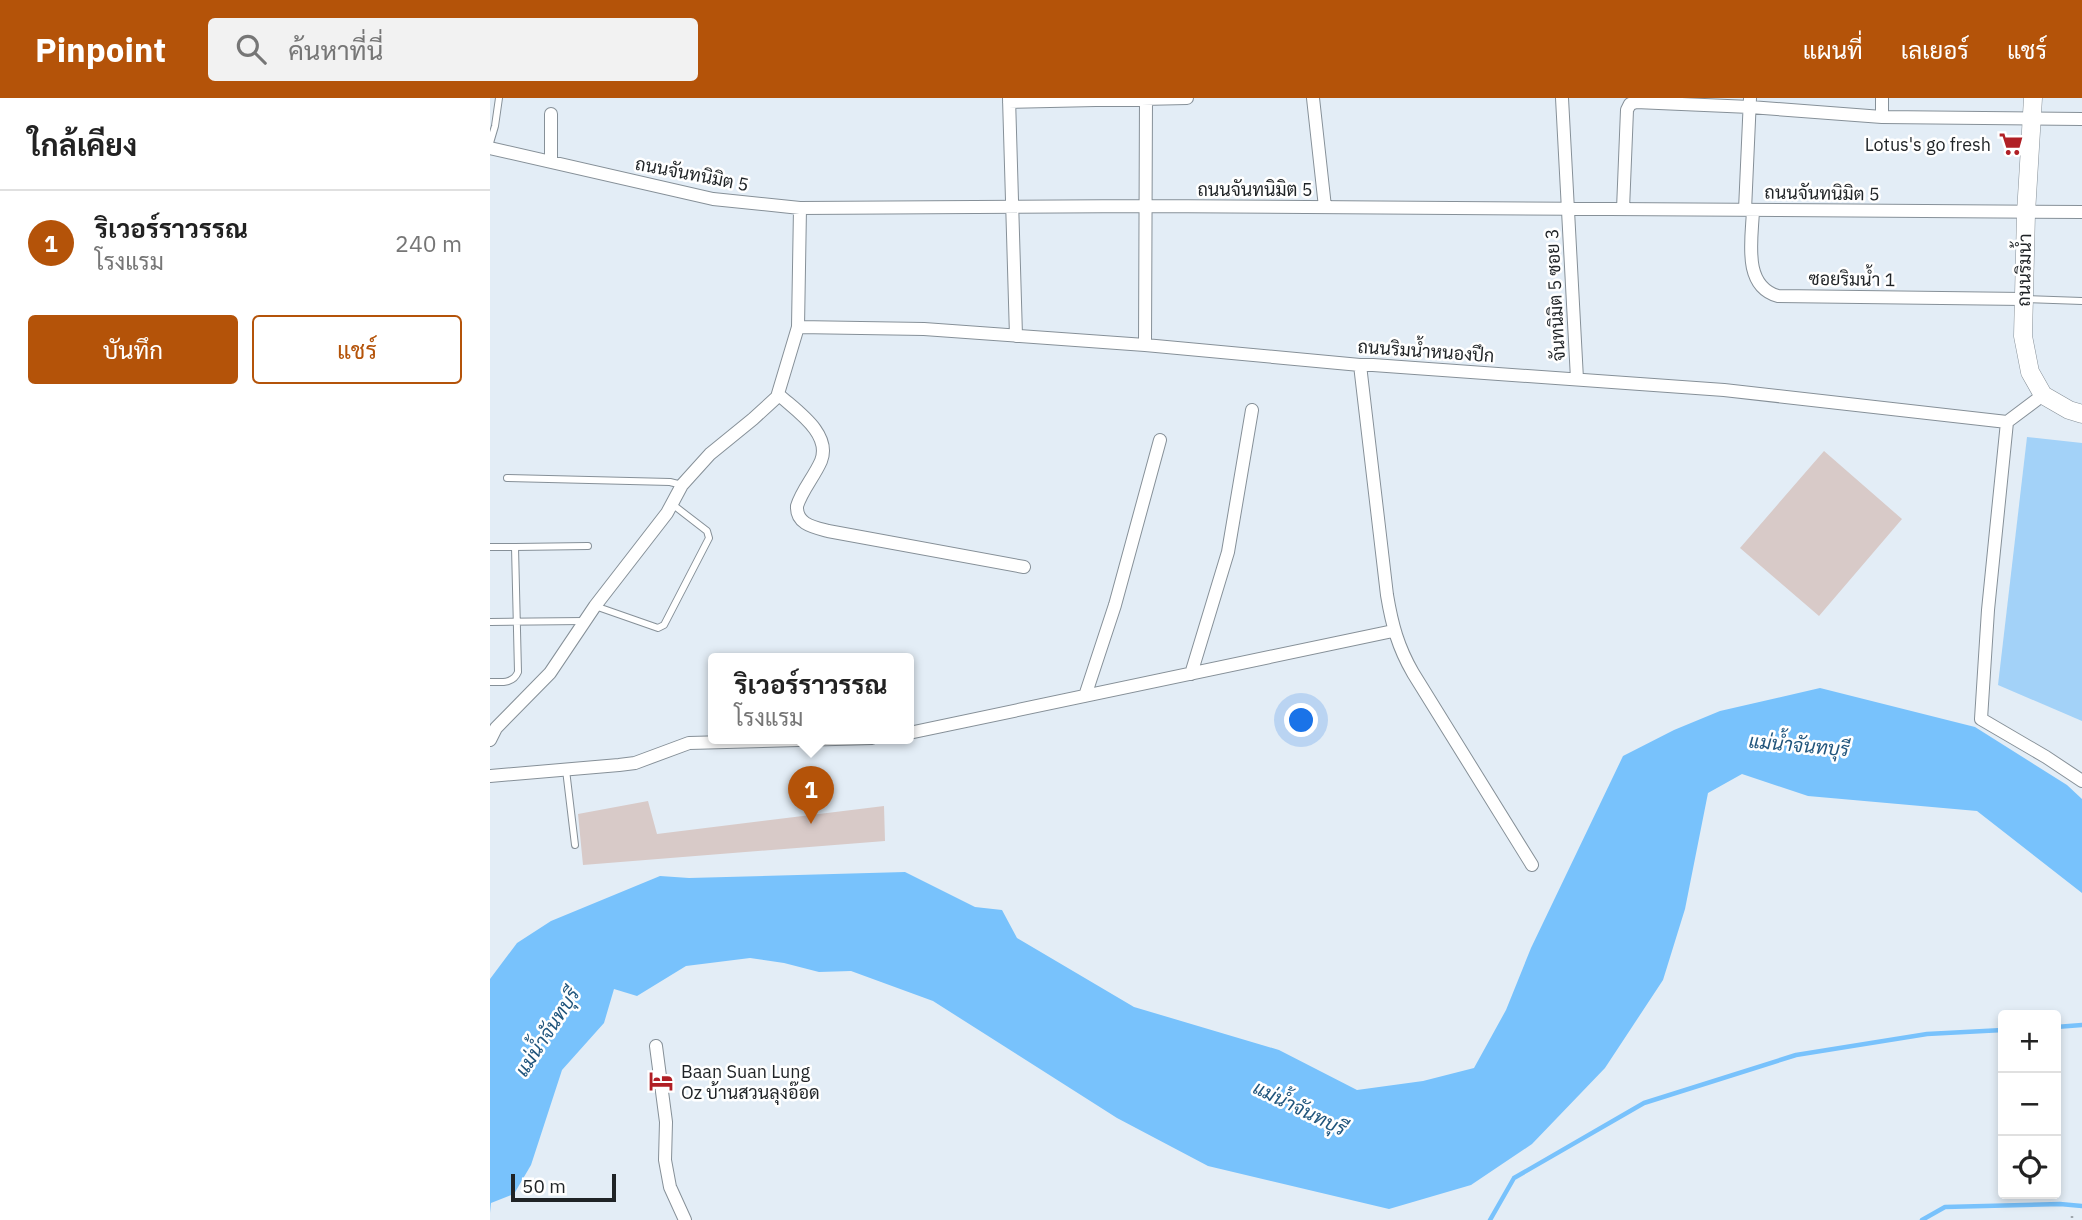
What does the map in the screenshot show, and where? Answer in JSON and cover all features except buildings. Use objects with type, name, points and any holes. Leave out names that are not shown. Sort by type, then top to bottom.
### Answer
[{"type":"main road","name":"ถนนริมน้ำ","points":[[2033,98],[2026,213],[2023,336],[2030,372],[2043,395]]},
{"type":"main road","points":[[2043,395],[2082,414]]},
{"type":"street","points":[[1016,336],[1009,100],[1187,98]]},
{"type":"street","points":[[1312,98],[1325,207]]},
{"type":"street","name":"จันทนิมิต 5 ซอย 3","points":[[1562,98],[1577,379]]},
{"type":"street","points":[[1882,98],[1882,117]]},
{"type":"street","points":[[1145,345],[1146,99]]},
{"type":"street","points":[[1623,209],[1627,110],[1630,104],[1636,102],[1750,102],[1882,117],[2082,120]]},
{"type":"street","points":[[1749,210],[1750,102]]},
{"type":"street","points":[[551,114],[551,162]]},
{"type":"street","name":"ถนนจันทนิมิต 5","points":[[490,148],[713,199],[800,208],[1146,206],[2082,212]]},
{"type":"street","points":[[490,740],[496,727],[550,673],[595,606],[667,513],[682,485],[710,454],[777,397],[798,327],[800,208]]},
{"type":"street","name":"ซอยริมน้ำ 1","points":[[1749,210],[1755,278],[1760,287],[1769,294],[2024,299]]},
{"type":"street","name":"ถนนริมน้ำหนองปึก","points":[[798,327],[924,328],[1360,365],[1724,390],[2007,422]]},
{"type":"street","points":[[1360,365],[1385,582],[1394,631],[1413,673],[1532,865]]},
{"type":"street","points":[[778,394],[811,424],[821,442],[822,459],[797,506],[797,512],[804,523],[828,531],[1024,567]]},
{"type":"street","points":[[2043,395],[2007,422],[1988,610],[1981,719],[2082,781]]},
{"type":"street","points":[[1191,674],[1228,552],[1252,410]]},
{"type":"street","points":[[1085,696],[1115,605],[1160,440]]},
{"type":"street","points":[[914,732],[1394,631]]},
{"type":"street","points":[[490,776],[635,762],[690,743],[708,743]]},
{"type":"street","points":[[656,1046],[666,1122],[665,1160],[670,1187],[685,1220]]},
{"type":"lane","points":[[490,143],[499,98]]},
{"type":"lane","points":[[2024,299],[2082,301]]},
{"type":"lane","points":[[507,478],[670,482],[682,485]]},
{"type":"lane","points":[[595,606],[658,628],[664,625],[709,538],[707,531],[672,504]]},
{"type":"lane","points":[[490,547],[588,546]]},
{"type":"lane","points":[[490,682],[509,681],[516,678],[518,672],[515,547]]},
{"type":"lane","points":[[490,622],[586,621]]},
{"type":"lane","points":[[566,770],[575,845]]},
{"type":"shaded area","points":[[2027,437],[2082,443],[2082,721],[1998,685]]},
{"type":"water","name":"แม่น้ำจันทบุรี","points":[[1820,688],[1975,727],[2067,785],[2082,799],[2082,893],[1977,811],[1808,796],[1742,774],[1708,793],[1685,909],[1663,980],[1605,1068],[1532,1144],[1471,1185],[1389,1209],[1208,1166],[1117,1118],[933,1001],[851,971],[819,972],[750,958],[686,966],[637,996],[614,989],[604,1023],[562,1070],[531,1165],[514,1194],[491,1203],[490,1213],[490,979],[517,943],[551,921],[660,876],[689,878],[905,872],[975,907],[1002,910],[1017,938],[1134,1007],[1279,1050],[1357,1090],[1423,1081],[1474,1068],[1506,1010],[1531,948],[1623,756],[1674,730],[1720,711]]},
{"type":"waterway","points":[[2061,1027],[2082,1025]]},
{"type":"waterway","points":[[1490,1220],[1514,1178],[1644,1103],[1796,1055],[1927,1034],[1998,1030]]},
{"type":"waterway","points":[[1922,1220],[1945,1207],[2060,1204],[2082,1206]]},
{"type":"place","name":"Lotus's go fresh","points":[[2011,144]]},
{"type":"place","name":"ริเวอร์ราวรรณ","points":[[811,824]]},
{"type":"place","name":"Baan Suan Lung Oz บ้านสวนลุงอ๊อด","points":[[661,1081]]}]
